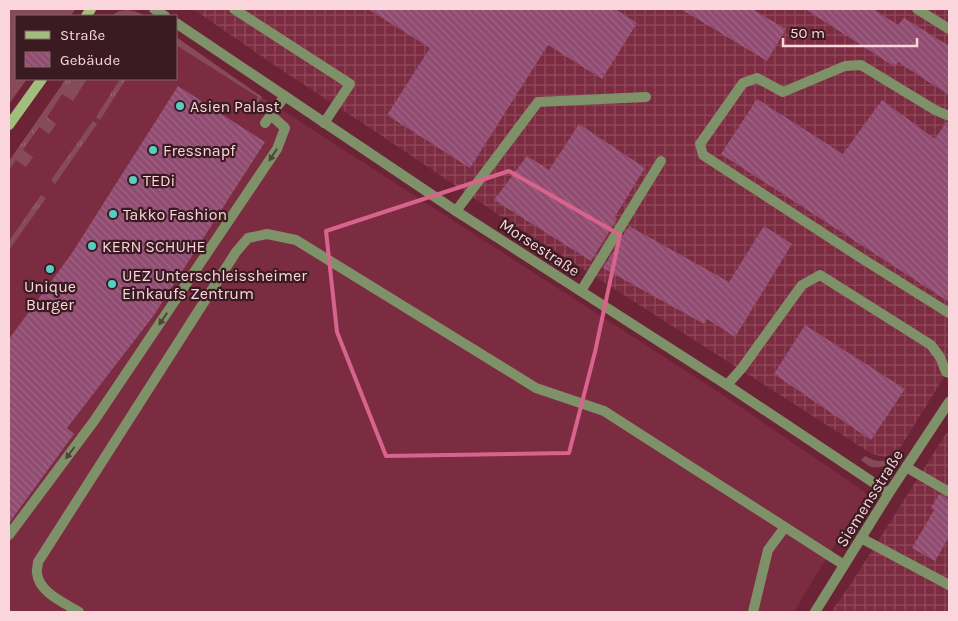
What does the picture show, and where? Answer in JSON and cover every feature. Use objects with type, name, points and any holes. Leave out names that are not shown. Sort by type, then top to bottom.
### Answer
[{"type":"main road","points":[[9,125],[41,80]]},
{"type":"street","points":[[234,9],[350,84],[324,123]]},
{"type":"street","points":[[917,9],[949,29]]},
{"type":"street","name":"Morsestraße","points":[[178,25],[456,211],[727,385],[889,493]]},
{"type":"street","points":[[949,116],[861,65],[845,66],[783,92],[757,78],[743,83],[700,144],[703,155],[949,313]]},
{"type":"street","points":[[9,535],[94,421],[277,149],[285,128],[268,119],[285,96]]},
{"type":"street","points":[[456,211],[538,102],[646,97]]},
{"type":"street","points":[[581,292],[661,161]]},
{"type":"street","points":[[79,612],[49,593],[39,582],[36,572],[38,562],[236,252],[248,238],[267,234],[296,240],[536,388],[604,411],[844,565]]},
{"type":"street","points":[[727,385],[742,368],[802,285],[820,275],[931,345],[949,374]]},
{"type":"street","name":"Siemensstraße","points":[[815,612],[889,493],[949,402]]},
{"type":"street","points":[[906,467],[949,492]]},
{"type":"street","points":[[752,612],[768,550],[784,527]]},
{"type":"street","points":[[861,538],[949,585]]},
{"type":"highlighted area","points":[[509,171],[620,235],[595,352],[569,453],[386,456],[337,332],[326,231]]},
{"type":"shaded area","points":[[193,9],[949,9],[949,369],[898,451],[884,457],[872,454],[502,217]]},
{"type":"shaded area","points":[[178,38],[262,97],[723,395],[868,494],[794,612],[9,612],[9,161],[65,80],[178,80]]},
{"type":"shaded area","points":[[949,429],[949,612],[831,612],[852,582]]},
{"type":"green space","points":[[9,9],[76,9],[71,15],[15,15],[15,80],[26,80],[9,104]]},
{"type":"green space","points":[[119,11],[134,11],[144,15],[113,15]]},
{"type":"green space","points":[[178,38],[262,97],[254,109],[251,107],[258,97],[178,46]]},
{"type":"green space","points":[[65,80],[86,80],[73,101],[62,94],[47,117],[56,124],[49,134],[39,127],[23,150],[33,157],[26,167],[16,160],[9,170],[9,161]]},
{"type":"green space","points":[[119,80],[125,80],[100,120],[96,117]]},
{"type":"green space","points":[[93,121],[97,124],[55,184],[51,180]]},
{"type":"green space","points":[[41,195],[46,198],[9,250],[9,241]]},
{"type":"green space","points":[[865,456],[878,461],[892,459],[885,466],[875,467],[869,466],[861,460]]},
{"type":"building","points":[[368,9],[615,9],[637,23],[602,79],[548,45],[470,168],[387,115],[430,48]]},
{"type":"building","points":[[681,9],[752,9],[786,29],[767,61]]},
{"type":"building","points":[[805,9],[873,9],[898,25],[904,18],[949,46],[949,95],[898,62],[895,67]]},
{"type":"building","name":"UEZ Unterschleissheimer Einkaufs Zentrum","points":[[178,86],[265,142],[154,315],[67,428],[74,434],[9,523],[9,339],[72,253]]},
{"type":"building","points":[[757,99],[843,154],[882,100],[935,139],[946,122],[949,123],[949,302],[721,154]]},
{"type":"building","points":[[579,124],[645,168],[614,218],[617,219],[591,261],[494,200],[527,156],[549,170]]},
{"type":"building","points":[[629,226],[729,282],[764,226],[792,244],[735,337],[707,319],[704,324],[603,268]]},
{"type":"building","points":[[805,325],[905,389],[871,440],[774,374]]},
{"type":"building","points":[[939,494],[949,499],[949,537],[935,561],[912,548],[934,510],[931,508]]},
{"type":"place","name":"Asien Palast","points":[[180,106]]},
{"type":"place","name":"Fressnapf","points":[[153,150]]},
{"type":"place","name":"TEDi","points":[[133,180]]},
{"type":"place","name":"Takko Fashion","points":[[113,214]]},
{"type":"place","name":"KERN SCHUHE","points":[[92,246]]},
{"type":"place","name":"Unique Burger","points":[[50,269]]},
{"type":"place","name":"UEZ Unterschleissheimer Einkaufs Zentrum","points":[[112,284]]}]
